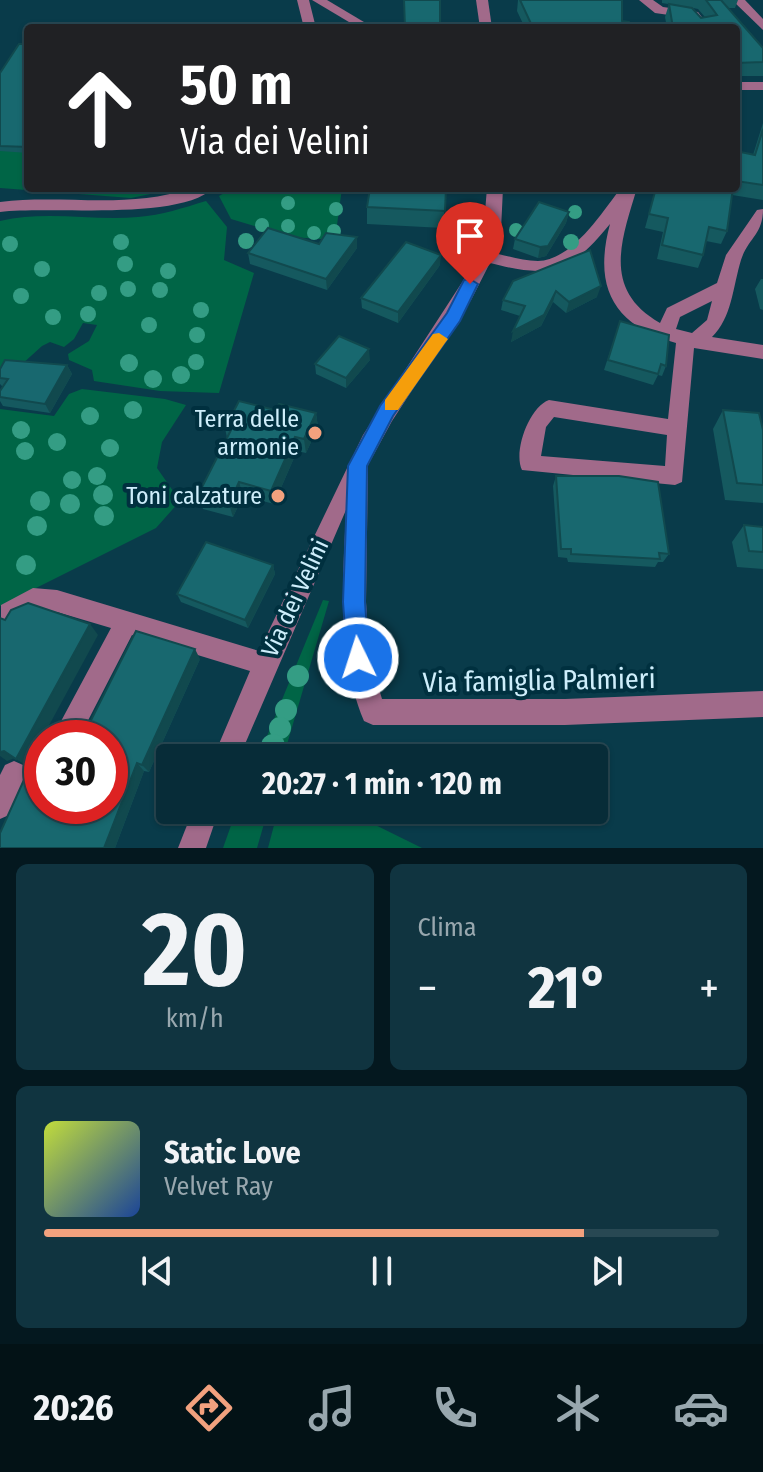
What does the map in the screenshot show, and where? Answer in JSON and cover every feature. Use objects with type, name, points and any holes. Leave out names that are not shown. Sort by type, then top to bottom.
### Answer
[{"type":"street","points":[[306,0],[309,24]]},
{"type":"street","points":[[306,0],[336,24]]},
{"type":"street","points":[[318,0],[361,24]]},
{"type":"street","points":[[482,0],[485,24]]},
{"type":"street","points":[[645,0],[652,8],[694,15],[701,24]]},
{"type":"street","points":[[738,0],[763,26]]},
{"type":"street","points":[[740,86],[763,85]]},
{"type":"street","points":[[0,204],[148,205],[192,192]]},
{"type":"street","name":"Via dei Velini","points":[[232,744],[264,664],[358,466],[387,411],[454,316],[483,256],[490,241],[495,192]]},
{"type":"street","points":[[483,256],[539,267],[553,266],[571,256],[626,192]]},
{"type":"street","points":[[628,192],[614,247],[613,280],[624,302],[644,324],[665,333],[763,352]]},
{"type":"street","points":[[677,429],[549,408],[536,425],[529,464],[675,476],[677,429],[691,339],[715,323],[722,288],[734,255],[763,214]]},
{"type":"street","points":[[665,333],[673,313],[722,288]]},
{"type":"street","name":"Via famiglia Palmieri","points":[[358,466],[354,602],[358,658],[373,712],[565,712],[763,704]]},
{"type":"street","points":[[9,613],[33,599],[57,601],[128,620],[264,664]]},
{"type":"street","points":[[75,720],[128,620]]},
{"type":"street","points":[[0,806],[14,774]]},
{"type":"street","points":[[192,848],[201,824]]},
{"type":"green space","points":[[24,48],[24,190],[0,188],[0,82]]},
{"type":"green space","points":[[52,192],[160,192],[131,198]]},
{"type":"green space","points":[[226,192],[341,192],[335,240],[291,237],[231,219],[219,196]]},
{"type":"green space","points":[[206,201],[227,227],[224,260],[254,273],[219,393],[160,391],[94,381],[92,370],[69,360],[68,354],[89,341],[97,325],[83,323],[74,339],[64,347],[50,342],[42,346],[0,384],[0,221],[34,216],[138,217]]},
{"type":"green space","points":[[82,389],[165,399],[186,405],[162,442],[157,468],[180,501],[156,528],[0,606],[0,409],[54,416],[69,394]]},
{"type":"green space","points":[[323,600],[329,601],[287,744],[264,744]]},
{"type":"green space","points":[[232,824],[264,824],[257,848],[223,848]]},
{"type":"green space","points":[[274,824],[373,824],[422,848],[268,848]]},
{"type":"building","points":[[404,0],[440,0],[440,24],[405,24]]},
{"type":"building","points":[[520,0],[622,0],[622,21],[629,22],[629,24],[531,24]]},
{"type":"building","points":[[706,0],[721,0],[763,48],[763,62],[740,63],[740,24],[672,24],[669,4],[692,8],[701,18],[717,15]]},
{"type":"building","points":[[19,44],[24,44],[24,147],[0,146],[0,73]]},
{"type":"building","points":[[763,129],[763,185],[740,182],[740,152],[755,155]]},
{"type":"building","points":[[369,192],[446,192],[445,211],[367,207]]},
{"type":"building","points":[[655,192],[732,192],[727,231],[709,227],[703,255],[662,245],[668,218],[649,214]]},
{"type":"building","points":[[539,202],[569,212],[548,246],[540,247],[515,239]]},
{"type":"building","points":[[268,228],[319,244],[326,233],[357,237],[326,279],[248,253]]},
{"type":"building","points":[[406,242],[441,255],[398,312],[361,298]]},
{"type":"building","points":[[590,250],[601,286],[569,302],[556,291],[544,315],[513,331],[525,306],[503,300],[513,281]]},
{"type":"building","points":[[620,321],[669,335],[666,366],[661,364],[658,374],[608,360]]},
{"type":"building","points":[[339,336],[369,349],[346,378],[315,364]]},
{"type":"building","points":[[5,360],[67,365],[45,404],[0,397],[0,391],[8,379],[0,378],[0,369]]},
{"type":"building","points":[[239,401],[275,410],[279,404],[316,413],[304,439],[295,437],[271,491],[239,482],[229,504],[198,495],[231,430],[225,428]]},
{"type":"building","points":[[723,410],[759,413],[763,430],[763,485],[737,483]]},
{"type":"building","points":[[556,476],[619,476],[658,482],[669,554],[659,553],[660,559],[571,554],[571,549],[561,549]]},
{"type":"building","points":[[744,525],[763,527],[763,552],[749,551]]},
{"type":"building","points":[[206,542],[273,565],[245,620],[177,594]]},
{"type":"building","points":[[28,603],[90,624],[37,720],[24,720],[24,744],[16,759],[4,751],[0,752],[0,618],[5,620],[11,610]]},
{"type":"building","points":[[136,631],[195,649],[142,765],[137,763],[128,786],[128,720],[91,720]]},
{"type":"building","points":[[24,780],[24,824],[113,824],[104,848],[0,848],[0,833]]},
{"type":"slow traffic","points":[[392,405],[439,339]]},
{"type":"place","name":"Terra delle armonie","points":[[315,433]]},
{"type":"place","name":"Toni calzature","points":[[278,496]]},
{"type":"route","points":[[358,658],[354,602],[358,466],[387,411],[454,316],[470,284]]}]
